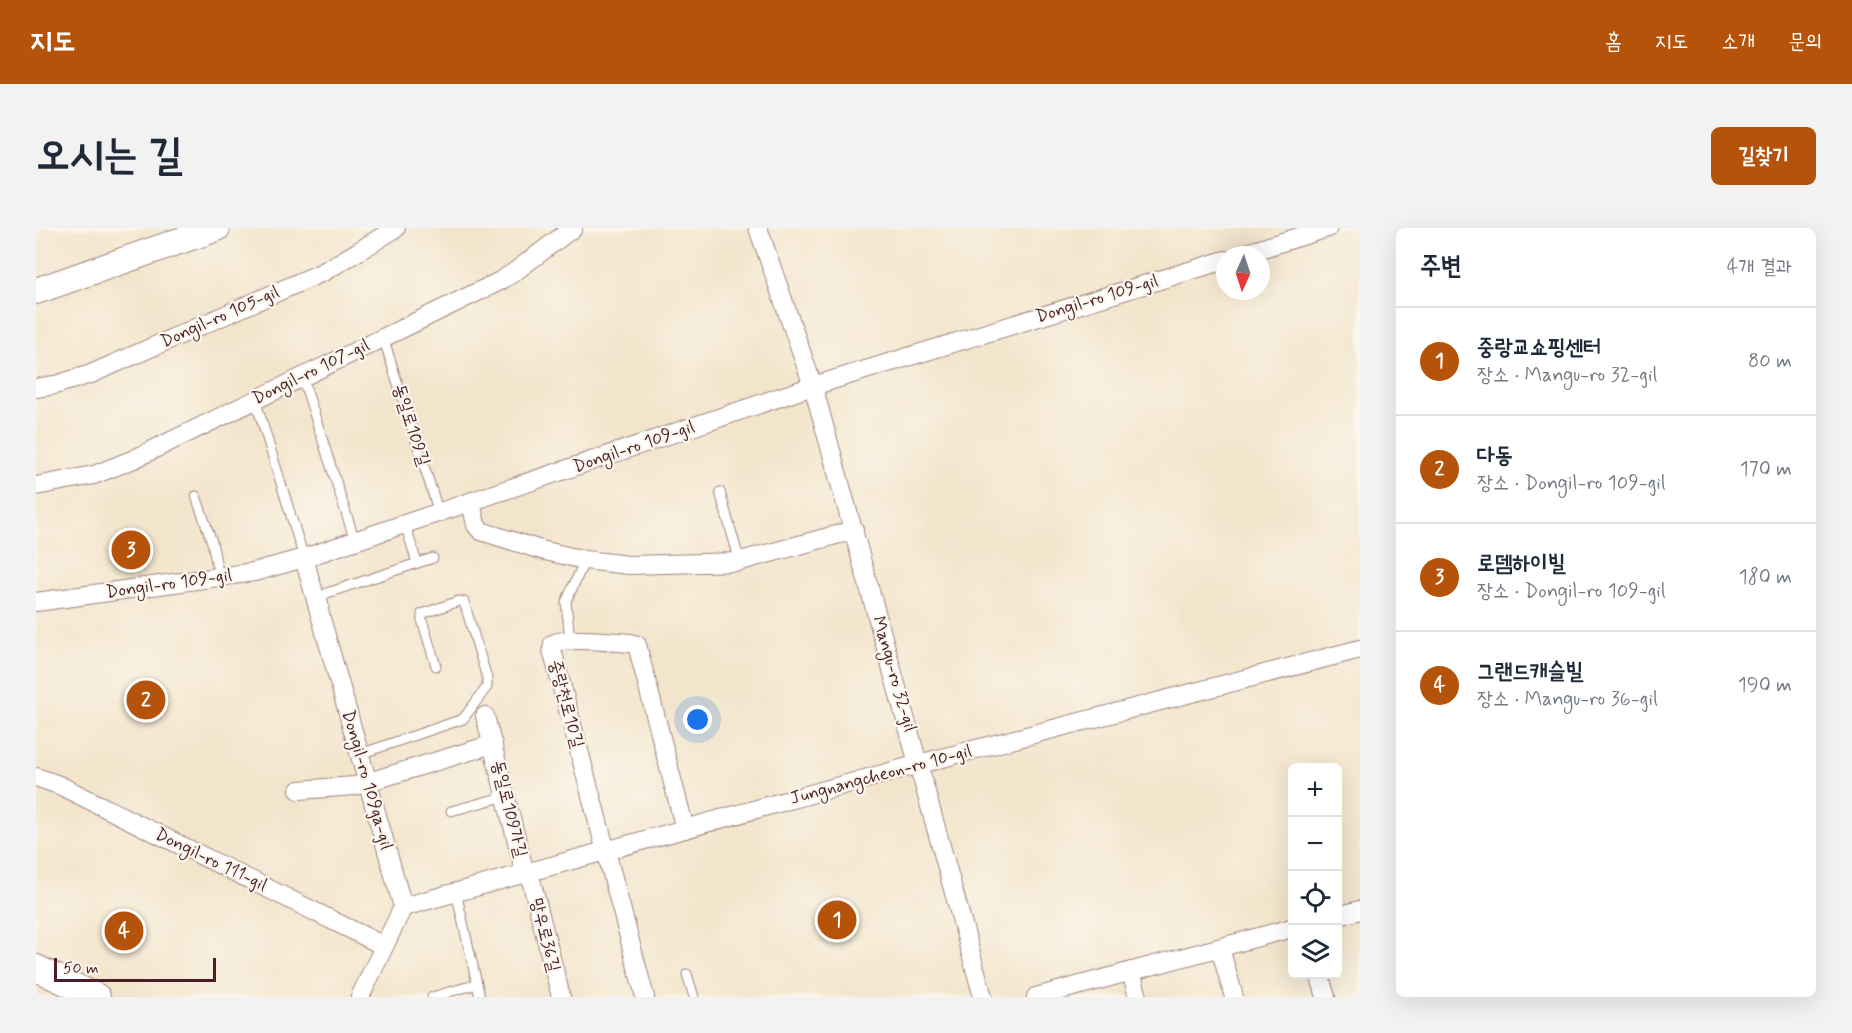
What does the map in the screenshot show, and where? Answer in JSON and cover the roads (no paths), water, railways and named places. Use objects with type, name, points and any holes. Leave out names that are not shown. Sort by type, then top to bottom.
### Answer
[{"type":"street","points":[[36,291],[217,228]]},
{"type":"street","name":"Dongil-ro 105-gil","points":[[36,388],[91,374],[323,272],[396,228]]},
{"type":"street","name":"Dongil-ro 107-gil","points":[[36,486],[94,475],[134,459],[500,281],[573,228]]},
{"type":"street","name":"Mangu-ro 32-gil","points":[[758,228],[813,386],[983,997]]},
{"type":"street","points":[[1269,246],[1328,228]]},
{"type":"street","name":"Dongil-ro 109-gil","points":[[36,602],[254,572],[304,558],[813,386],[1216,263]]},
{"type":"street","points":[[471,502],[476,525],[481,531],[541,550],[585,560],[622,565],[740,562],[854,530]]},
{"type":"street","name":"Dongil-ro 109ga-gil","points":[[304,558],[363,753],[368,782],[403,907]]},
{"type":"street","name":"중랑천로10길","points":[[645,997],[552,650],[553,644],[570,640],[637,645],[685,829]]},
{"type":"street","name":"Jungnangcheon-ro 10-gil","points":[[403,907],[920,764],[1360,649]]},
{"type":"street","name":"동일로109가길","points":[[485,716],[527,873]]},
{"type":"street","name":"동일로109가길","points":[[299,790],[351,786],[368,782],[492,744]]},
{"type":"street","name":"Dongil-ro 111-gil","points":[[36,777],[59,785],[384,946]]},
{"type":"street","name":"망우로36길","points":[[527,873],[561,997]]},
{"type":"street","points":[[360,997],[403,907]]},
{"type":"street","points":[[1342,915],[1360,910]]},
{"type":"street","points":[[1044,996],[1288,929]]},
{"type":"street","points":[[1220,948],[1234,997]]},
{"type":"street","points":[[36,968],[97,997]]},
{"type":"street","points":[[1131,971],[1138,997]]},
{"type":"street","points":[[1320,979],[1326,997]]},
{"type":"lane","name":"동일로109길","points":[[382,337],[439,513]]},
{"type":"lane","points":[[302,376],[355,541]]},
{"type":"lane","points":[[255,399],[304,558]]},
{"type":"lane","points":[[720,492],[740,562]]},
{"type":"lane","points":[[196,496],[212,542],[219,577]]},
{"type":"lane","points":[[405,524],[417,563]]},
{"type":"lane","points":[[433,558],[327,593],[322,598],[363,753],[463,719],[487,687],[488,681],[464,602],[422,614],[436,666]]},
{"type":"lane","points":[[570,640],[566,602],[585,560]]},
{"type":"lane","points":[[451,811],[506,796]]},
{"type":"lane","points":[[456,892],[480,997]]},
{"type":"lane","points":[[687,974],[694,997]]},
{"type":"lane","points":[[432,997],[477,984]]},
{"type":"place","name":"로뎀하이빌","points":[[131,550]]},
{"type":"place","name":"다동","points":[[146,700]]},
{"type":"place","name":"중랑교쇼핑센터","points":[[837,920]]},
{"type":"place","name":"그랜드캐슬빌","points":[[124,931]]}]
